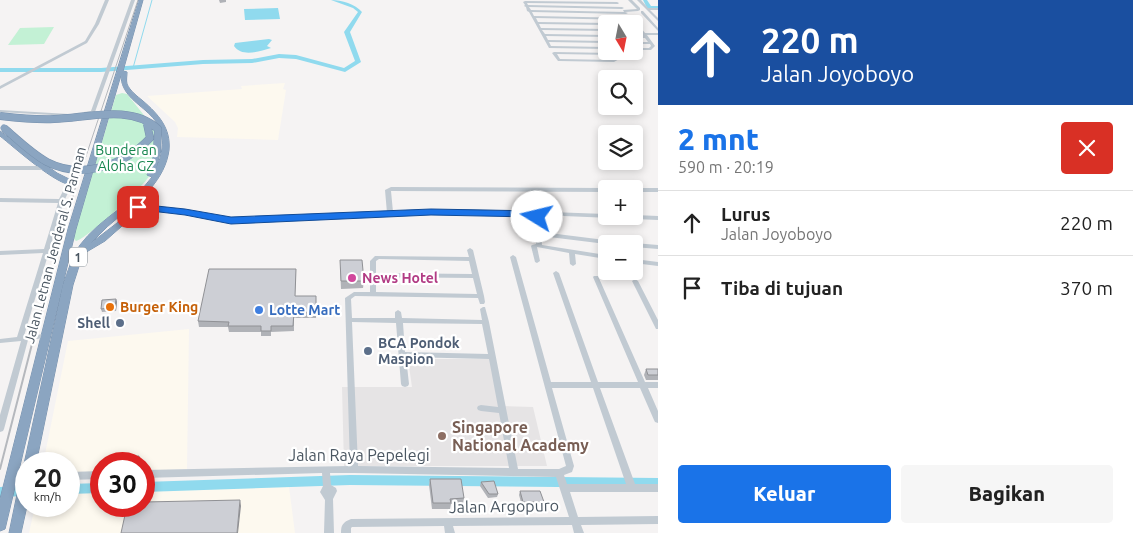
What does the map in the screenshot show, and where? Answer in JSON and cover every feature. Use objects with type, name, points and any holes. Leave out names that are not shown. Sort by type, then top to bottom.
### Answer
[{"type":"highway","name":"Jalan Letnan Jenderal S. Parman","points":[[33,452],[68,285],[78,256],[92,237],[155,178],[164,160],[166,132],[156,115],[131,94],[122,81],[123,68],[141,0]]},
{"type":"highway","name":"Jalan Letnan Jenderal S. Parman","points":[[0,524],[69,242],[112,96],[123,68],[144,0]]},
{"type":"highway","points":[[1,129],[55,165],[89,168],[122,160],[135,154],[150,138],[142,109],[131,94],[120,92],[112,96]]},
{"type":"highway","points":[[0,116],[58,120],[114,115],[132,116],[149,120],[158,129],[157,153],[147,186]]},
{"type":"highway","points":[[1,129],[45,168],[70,183]]},
{"type":"highway","points":[[65,257],[72,251],[76,252],[78,256],[96,244],[138,207],[155,178]]},
{"type":"highway","points":[[69,242],[78,244],[92,237]]},
{"type":"highway","points":[[15,533],[18,517]]},
{"type":"street","points":[[0,88],[90,38],[107,0]]},
{"type":"street","points":[[0,111],[46,115],[93,112],[132,0]]},
{"type":"street","points":[[630,0],[658,26]]},
{"type":"street","points":[[637,0],[642,10],[658,30]]},
{"type":"street","points":[[598,60],[559,60],[546,41],[525,2],[616,1],[626,15]]},
{"type":"street","points":[[568,2],[580,18]]},
{"type":"street","points":[[526,6],[616,8],[623,11]]},
{"type":"street","points":[[529,11],[576,12],[658,9]]},
{"type":"street","points":[[642,10],[657,17]]},
{"type":"street","points":[[533,17],[598,18]]},
{"type":"street","points":[[536,23],[598,24]]},
{"type":"street","points":[[540,29],[598,30]]},
{"type":"street","points":[[587,30],[595,42]]},
{"type":"street","points":[[643,31],[658,34]]},
{"type":"street","points":[[643,34],[653,46],[650,49],[643,49]]},
{"type":"street","points":[[543,35],[598,36]]},
{"type":"street","points":[[546,41],[595,42]]},
{"type":"street","points":[[643,43],[651,43]]},
{"type":"street","points":[[550,47],[598,48]]},
{"type":"street","points":[[0,168],[45,168]]},
{"type":"street","points":[[0,429],[46,251],[61,201],[70,183]]},
{"type":"street","points":[[390,213],[388,190],[393,188],[598,190]]},
{"type":"street","points":[[643,190],[658,190]]},
{"type":"street","points":[[0,200],[61,201]]},
{"type":"street","points":[[138,207],[185,212],[231,221],[390,213],[468,212],[658,218]]},
{"type":"street","points":[[537,214],[539,246]]},
{"type":"street","points":[[539,234],[598,241]]},
{"type":"street","points":[[537,261],[534,246],[598,256]]},
{"type":"street","points":[[643,246],[658,247]]},
{"type":"street","points":[[470,250],[486,322],[514,472]]},
{"type":"street","points":[[0,253],[46,251]]},
{"type":"street","points":[[572,252],[573,264]]},
{"type":"street","points":[[373,294],[373,261],[377,257],[472,259]]},
{"type":"street","points":[[514,257],[570,466],[562,481],[579,533]]},
{"type":"street","points":[[643,262],[658,264]]},
{"type":"street","points":[[556,273],[631,485]]},
{"type":"street","points":[[373,275],[476,276]]},
{"type":"street","points":[[596,277],[658,420]]},
{"type":"street","points":[[635,281],[658,327]]},
{"type":"street","points":[[354,469],[348,320],[349,296],[373,294],[482,302]]},
{"type":"street","points":[[398,312],[405,384]]},
{"type":"street","points":[[348,320],[486,322]]},
{"type":"street","points":[[0,340],[45,336]]},
{"type":"street","points":[[402,354],[492,357]]},
{"type":"street","points":[[548,385],[658,385]]},
{"type":"street","points":[[482,408],[502,410]]},
{"type":"street","name":"Jalan Raya Pepelegi","points":[[155,474],[326,472],[354,469],[514,472],[562,481],[658,488]]},
{"type":"street","points":[[326,472],[327,486],[324,492],[329,499],[329,533]]},
{"type":"street","name":"Jalan Argopuro","points":[[346,533],[346,526],[351,523],[658,520]]},
{"type":"street","points":[[448,522],[450,533]]},
{"type":"shaded area","points":[[285,83],[283,89],[286,90],[278,140],[177,137],[178,128],[175,122],[147,96],[242,89],[241,86]]},
{"type":"shaded area","points":[[189,329],[187,469],[155,470],[155,452],[90,452],[90,473],[80,473],[80,452],[45,452],[68,341]]},
{"type":"shaded area","name":"Singapore National Academy","points":[[408,359],[493,359],[503,406],[533,407],[547,466],[344,466],[342,387],[412,387]]},
{"type":"shaded area","points":[[289,487],[295,533],[29,533],[33,517],[80,517],[80,493],[90,492],[90,517],[155,517],[155,491]]},
{"type":"green space","points":[[54,27],[44,44],[8,45],[20,28]]},
{"type":"green space","name":"Bunderan Aloha GZ","points":[[127,94],[155,129],[156,152],[154,165],[146,181],[137,190],[115,211],[76,241],[73,238],[116,95]]},
{"type":"water","points":[[278,8],[280,19],[245,20],[244,9]]},
{"type":"water","points":[[272,40],[267,46],[271,48],[255,52],[241,52],[234,46],[235,43]]},
{"type":"building","name":"News Hotel","points":[[340,260],[362,260],[364,281],[341,281]]},
{"type":"building","name":"Lotte Mart","points":[[209,269],[296,269],[295,296],[316,296],[316,312],[294,312],[293,326],[271,326],[271,331],[261,331],[261,326],[228,326],[229,322],[198,321]]},
{"type":"building","points":[[116,299],[115,307],[101,309],[102,300]]},
{"type":"building","points":[[646,369],[658,369],[658,375],[648,375]]},
{"type":"building","points":[[430,479],[461,479],[464,498],[450,499],[451,503],[433,503]]},
{"type":"building","points":[[494,481],[498,494],[489,494],[481,482]]},
{"type":"building","points":[[520,491],[540,491],[544,502],[523,502]]},
{"type":"building","points":[[240,500],[237,533],[121,533],[125,517],[155,517],[155,502]]},
{"type":"waterway","points":[[133,68],[152,0]]},
{"type":"waterway","points":[[0,70],[101,70],[203,62],[252,61],[279,56],[296,57],[345,70],[358,62],[347,32],[360,12],[355,7],[333,0]]},
{"type":"waterway","points":[[645,0],[649,7],[658,7]]},
{"type":"waterway","points":[[155,487],[350,480],[658,483]]},
{"type":"waterway","points":[[80,489],[90,488]]},
{"type":"waterway","points":[[0,492],[15,491]]},
{"type":"railway","points":[[32,345],[75,189],[138,0]]},
{"type":"railway","points":[[0,469],[32,344]]},
{"type":"place","name":"News Hotel","points":[[352,278]]},
{"type":"place","name":"Burger King","points":[[110,307]]},
{"type":"place","name":"Lotte Mart","points":[[259,310]]},
{"type":"place","name":"Shell","points":[[120,323]]},
{"type":"place","name":"BCA Pondok Maspion","points":[[368,351]]},
{"type":"place","name":"Singapore National Academy","points":[[442,436]]},
{"type":"route","points":[[138,207],[185,212],[231,221],[431,212],[537,214],[537,217]]}]
